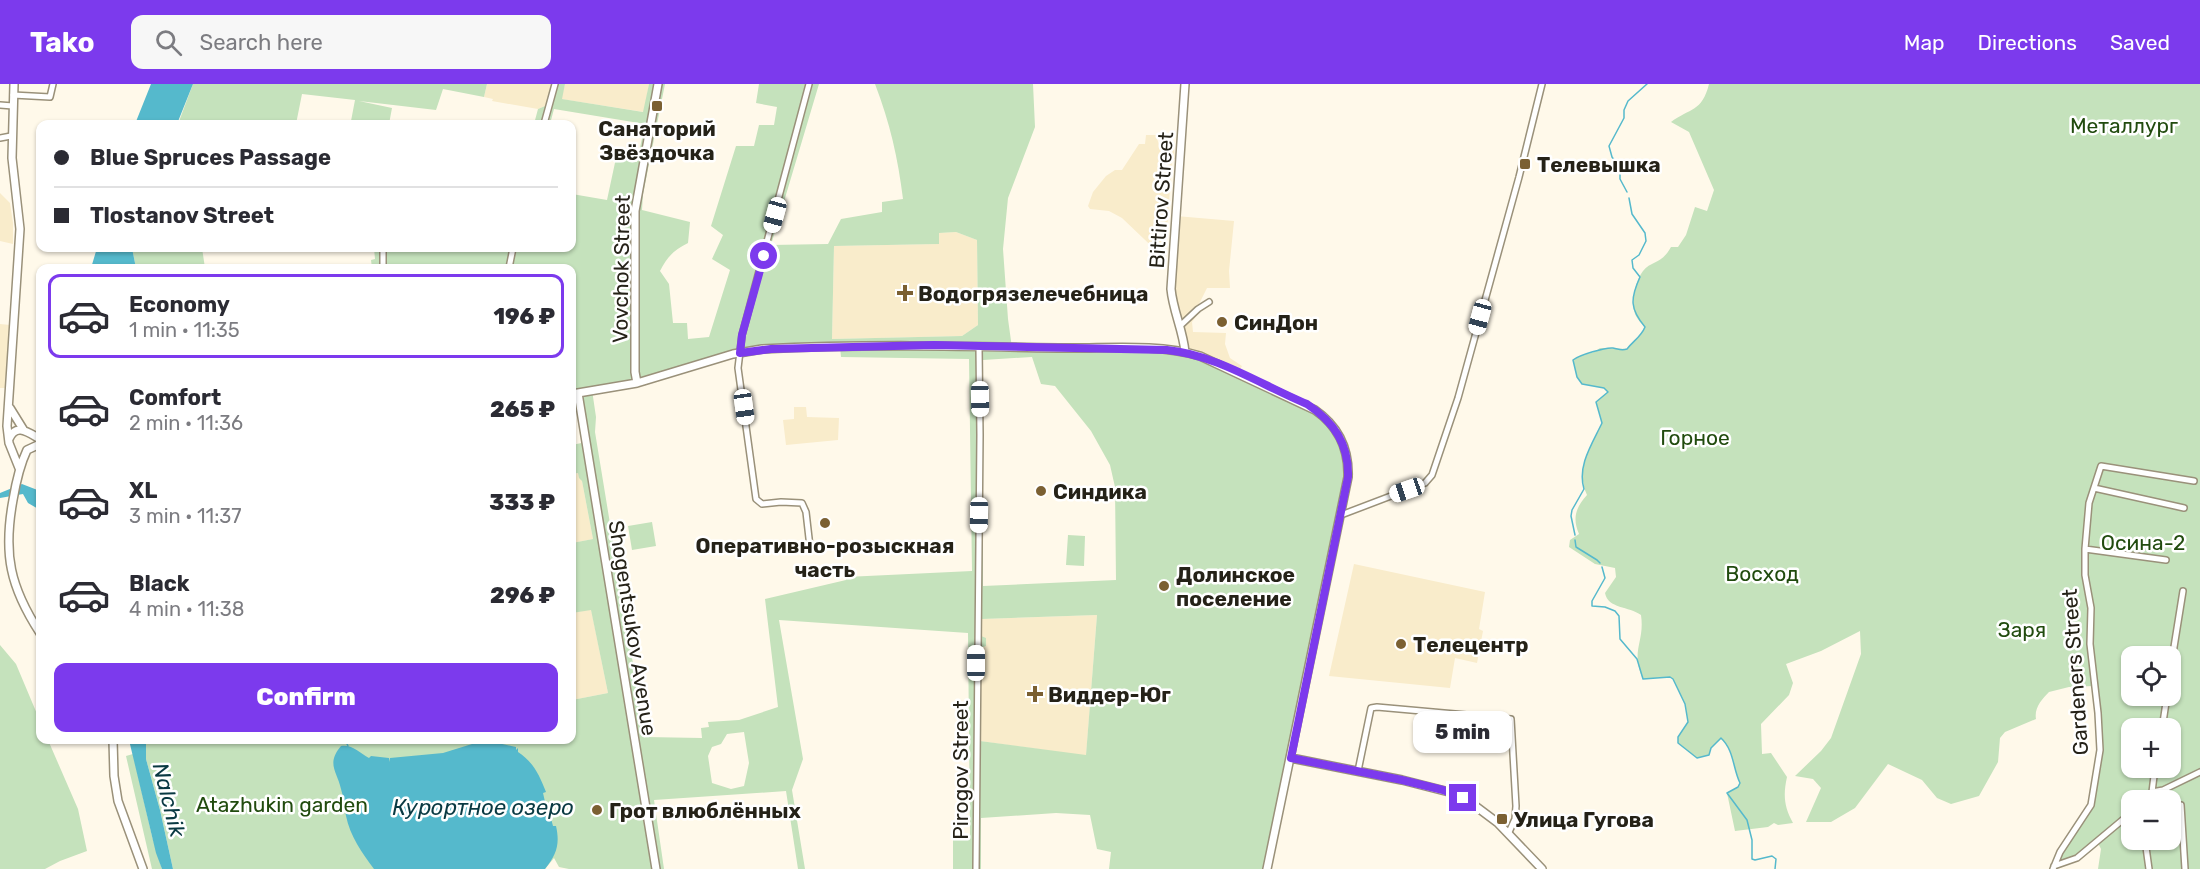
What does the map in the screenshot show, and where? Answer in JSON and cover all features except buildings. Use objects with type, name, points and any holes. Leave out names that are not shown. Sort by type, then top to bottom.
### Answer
[{"type":"street","points":[[14,84],[12,136],[20,229],[9,440],[19,468]]},
{"type":"street","points":[[14,94],[50,97],[53,84]]},
{"type":"street","points":[[545,120],[555,84]]},
{"type":"street","name":"Vovchok Street","points":[[637,383],[635,372],[635,211],[658,84]]},
{"type":"street","points":[[809,84],[742,335],[738,368],[756,499],[762,504],[781,501],[802,504],[806,512],[810,547]]},
{"type":"street","name":"Bittirov Street","points":[[1185,84],[1172,290],[1185,352]]},
{"type":"street","points":[[1341,515],[1425,483],[1432,475],[1458,398],[1516,189],[1542,84]]},
{"type":"street","points":[[0,105],[13,106]]},
{"type":"street","points":[[0,138],[12,136]]},
{"type":"street","points":[[1181,325],[1209,302]]},
{"type":"street","points":[[576,393],[637,383],[740,353],[762,349],[855,346],[1138,349],[1185,352],[1212,361],[1307,404],[1326,418],[1341,439],[1347,457],[1348,477],[1268,869]]},
{"type":"street","name":"Pirogov Street","points":[[976,869],[979,347]]},
{"type":"street","name":"Shogentsukov Avenue","points":[[576,399],[656,869]]},
{"type":"street","points":[[10,408],[32,442],[19,468],[9,521],[8,545],[13,576],[36,626]]},
{"type":"street","points":[[9,440],[13,431],[25,430],[36,439]]},
{"type":"street","points":[[13,450],[20,452],[36,444]]},
{"type":"street","name":"Gardeners Street","points":[[2053,867],[2091,806],[2100,750],[2090,644],[2091,608],[2085,575],[2085,549],[2090,503],[2102,466],[2194,481]]},
{"type":"street","points":[[2094,488],[2184,508]]},
{"type":"street","points":[[2085,549],[2166,560]]},
{"type":"street","points":[[2174,646],[2183,591]]},
{"type":"street","points":[[1358,771],[1371,708],[1511,719],[1516,806],[1515,819],[1509,832]]},
{"type":"street","points":[[113,744],[114,776],[118,801],[143,869]]},
{"type":"street","points":[[1291,758],[1454,793],[1485,812],[1509,832],[1542,869]]},
{"type":"street","points":[[2163,790],[2200,772]]},
{"type":"street","points":[[2181,805],[2185,869]]},
{"type":"street","points":[[2053,867],[2077,858],[2121,821]]},
{"type":"street","points":[[2146,850],[2149,869]]},
{"type":"shaded area","points":[[487,84],[555,84],[550,104],[538,109],[492,101],[493,99],[484,97]]},
{"type":"shaded area","points":[[565,84],[649,84],[644,112],[561,99]]},
{"type":"shaded area","points":[[1146,135],[1156,135],[1159,145],[1174,145],[1175,159],[1172,160],[1165,259],[1122,218],[1109,211],[1090,209],[1088,206],[1093,192],[1106,176],[1115,170],[1122,170],[1139,144],[1145,144]]},
{"type":"shaded area","points":[[0,193],[10,203],[13,244],[0,241]]},
{"type":"shaded area","points":[[1176,216],[1234,221],[1229,271],[1230,288],[1207,288],[1199,304],[1201,310],[1192,322],[1193,332],[1226,333],[1225,344],[1230,358],[1242,366],[1238,373],[1185,352],[1173,302]]},
{"type":"shaded area","name":"Водогрязелечебница","points":[[956,232],[977,240],[978,325],[962,336],[832,339],[834,246],[938,244],[938,233]]},
{"type":"shaded area","points":[[0,324],[10,325],[5,388],[0,388]]},
{"type":"shaded area","points":[[794,407],[806,407],[807,417],[839,418],[838,440],[786,445],[783,420],[794,419]]},
{"type":"shaded area","points":[[576,473],[582,481],[593,539],[576,542]]},
{"type":"shaded area","points":[[1354,564],[1485,592],[1479,629],[1483,631],[1477,663],[1455,658],[1450,688],[1329,676]]},
{"type":"shaded area","points":[[591,609],[608,693],[576,699],[576,612]]},
{"type":"shaded area","name":"Виддер-Юг","points":[[1097,615],[1086,756],[980,741],[979,647],[985,646],[980,637],[982,619]]},
{"type":"green space","points":[[193,84],[487,84],[484,97],[443,89],[436,110],[359,101],[392,108],[390,120],[351,120],[355,100],[302,94],[297,120],[180,120]]},
{"type":"green space","name":"Atazhukin garden","points":[[555,84],[565,84],[562,99],[643,112],[649,84],[665,84],[643,194],[642,210],[690,222],[688,243],[671,254],[660,271],[669,284],[673,323],[687,323],[688,339],[709,337],[730,270],[712,259],[723,235],[711,226],[736,146],[754,146],[759,125],[774,125],[777,107],[756,103],[759,84],[819,84],[771,245],[828,244],[841,219],[882,212],[882,202],[903,199],[893,141],[875,84],[1033,84],[1035,127],[1008,198],[1003,249],[1012,348],[1185,352],[1307,404],[1333,426],[1349,465],[1267,869],[1109,869],[1111,852],[1097,849],[1090,815],[1056,813],[981,818],[981,869],[953,869],[953,834],[970,834],[968,633],[779,620],[803,759],[792,790],[805,869],[798,869],[786,791],[654,800],[664,869],[569,869],[559,867],[554,858],[545,869],[173,869],[146,759],[146,744],[576,744],[576,699],[608,693],[591,610],[576,612],[576,542],[593,539],[582,481],[576,473],[576,444],[586,442],[578,393],[576,393],[576,264],[372,264],[371,260],[375,259],[374,252],[576,252],[576,195],[607,200],[616,158],[637,162],[645,124],[554,109],[551,120],[535,120],[538,109],[550,104]],"holes":[[[956,232],[977,240],[978,325],[962,336],[832,339],[834,246],[939,244],[939,233]],[[840,347],[841,357],[969,359],[972,571],[846,577],[846,580],[765,599],[778,707],[739,720],[708,722],[709,727],[701,728],[702,738],[645,737],[595,432],[596,417],[592,390],[683,370],[752,350]],[[1032,357],[1041,384],[1055,386],[1091,431],[1110,465],[1115,487],[1116,580],[983,586],[983,360]],[[1097,615],[1086,755],[980,741],[979,648],[986,646],[986,638],[981,636],[982,619]],[[744,732],[749,763],[744,786],[731,789],[712,783],[708,756],[712,747],[721,744],[727,734]]]},
{"type":"green space","points":[[1709,84],[2200,84],[2200,869],[2098,869],[2101,849],[2097,841],[2077,858],[2054,866],[2091,805],[2100,750],[2093,686],[2069,687],[2049,692],[2037,707],[2036,719],[2005,732],[2000,738],[1998,762],[1979,796],[1951,804],[1937,798],[1922,780],[1888,764],[1855,808],[1831,822],[1806,822],[1821,788],[1813,779],[1795,776],[1831,738],[1861,654],[1860,631],[1821,651],[1786,664],[1793,683],[1789,695],[1761,724],[1762,754],[1771,753],[1787,777],[1785,801],[1793,823],[1778,825],[1774,823],[1768,827],[1735,831],[1727,793],[1738,787],[1740,783],[1725,743],[1721,739],[1711,748],[1709,755],[1697,758],[1678,743],[1678,737],[1688,722],[1685,704],[1670,677],[1643,679],[1638,661],[1641,615],[1610,602],[1605,593],[1616,577],[1615,568],[1595,564],[1569,547],[1570,540],[1579,534],[1576,513],[1587,495],[1583,476],[1586,458],[1602,423],[1596,402],[1608,392],[1604,388],[1582,384],[1577,377],[1573,360],[1600,348],[1627,349],[1639,336],[1645,327],[1636,316],[1633,300],[1640,275],[1646,268],[1664,257],[1671,247],[1678,247],[1686,235],[1695,207],[1707,211],[1714,190],[1689,132],[1671,122],[1699,105]]},
{"type":"green space","points":[[133,252],[203,252],[204,264],[135,264]]},
{"type":"green space","points":[[652,522],[656,546],[632,550],[628,526]]},
{"type":"green space","points":[[1068,535],[1085,536],[1084,566],[1066,565]]},
{"type":"green space","points":[[0,645],[16,664],[36,712],[36,744],[50,744],[78,809],[87,851],[45,869],[0,869]]},
{"type":"green space","points":[[133,754],[162,869],[152,869],[126,756]]},
{"type":"water","points":[[151,84],[193,84],[179,120],[137,120]]},
{"type":"water","points":[[96,252],[133,252],[135,264],[92,264]]},
{"type":"water","points":[[22,484],[36,489],[36,508],[28,503],[23,494],[0,498],[0,493]]},
{"type":"water","points":[[130,744],[146,744],[146,759],[173,869],[162,869],[156,853]]},
{"type":"water","name":"Курортное озеро","points":[[472,744],[502,744],[516,747],[516,750],[518,748],[518,752],[535,769],[546,792],[543,793],[548,815],[550,815],[553,826],[556,826],[558,838],[555,854],[545,869],[374,869],[350,830],[333,763],[337,752],[341,746],[345,746],[369,758],[371,756],[389,758],[390,762],[390,758],[443,753]]},
{"type":"waterway","points":[[1627,192],[1620,179],[1620,168],[1612,157],[1609,146],[1624,118],[1624,110],[1628,101],[1647,84]]},
{"type":"waterway","points":[[1575,535],[1572,510],[1584,489],[1582,480],[1584,464],[1602,423],[1596,402],[1608,392],[1604,388],[1582,384],[1577,377],[1573,360],[1605,349],[1627,349],[1645,327],[1636,315],[1633,304],[1634,292],[1640,277],[1633,268],[1632,260],[1639,255],[1646,241],[1645,233],[1632,214],[1629,198]]},
{"type":"waterway","points":[[1575,540],[1576,547],[1600,563]]},
{"type":"waterway","points":[[1602,567],[1605,578],[1592,601],[1592,606],[1605,607],[1615,611],[1619,616],[1620,639],[1637,659],[1643,679],[1670,677],[1673,679],[1685,704],[1688,722],[1678,737],[1678,743],[1697,758],[1709,755],[1711,748],[1721,738],[1725,743],[1740,783],[1738,787],[1727,793],[1747,820],[1752,840],[1752,859],[1772,856],[1776,859],[1775,869]]},
{"type":"place","name":"Санаторий Звёздочка","points":[[657,106]]},
{"type":"place","name":"Телевышка","points":[[1525,164]]},
{"type":"place","name":"Водогрязелечебница","points":[[905,293]]},
{"type":"place","name":"СинДон","points":[[1222,322]]},
{"type":"place","name":"Синдика","points":[[1041,491]]},
{"type":"place","name":"Оперативно-розыскная часть","points":[[825,523]]},
{"type":"place","name":"Долинское поселение","points":[[1164,586]]},
{"type":"place","name":"Телецентр","points":[[1401,644]]},
{"type":"place","name":"Виддер-Юг","points":[[1035,694]]},
{"type":"place","name":"Грот влюблённых","points":[[597,810]]},
{"type":"place","name":"Улица Гугова","points":[[1502,819]]},
{"type":"route","points":[[764,256],[742,335],[740,353],[771,349],[934,345],[1167,350],[1185,352],[1212,361],[1307,404],[1321,414],[1337,430],[1341,439],[1348,465],[1347,491],[1291,758],[1430,786],[1463,798]]},
{"type":"park label","name":"Металлург","points":[[2124,125]]},
{"type":"park label","name":"Горное","points":[[1695,437]]},
{"type":"park label","name":"Осина-2","points":[[2143,542]]},
{"type":"park label","name":"Восход","points":[[1762,573]]},
{"type":"park label","name":"Заря","points":[[2022,629]]},
{"type":"water label","name":"Nalchik","points":[[169,800]]}]
